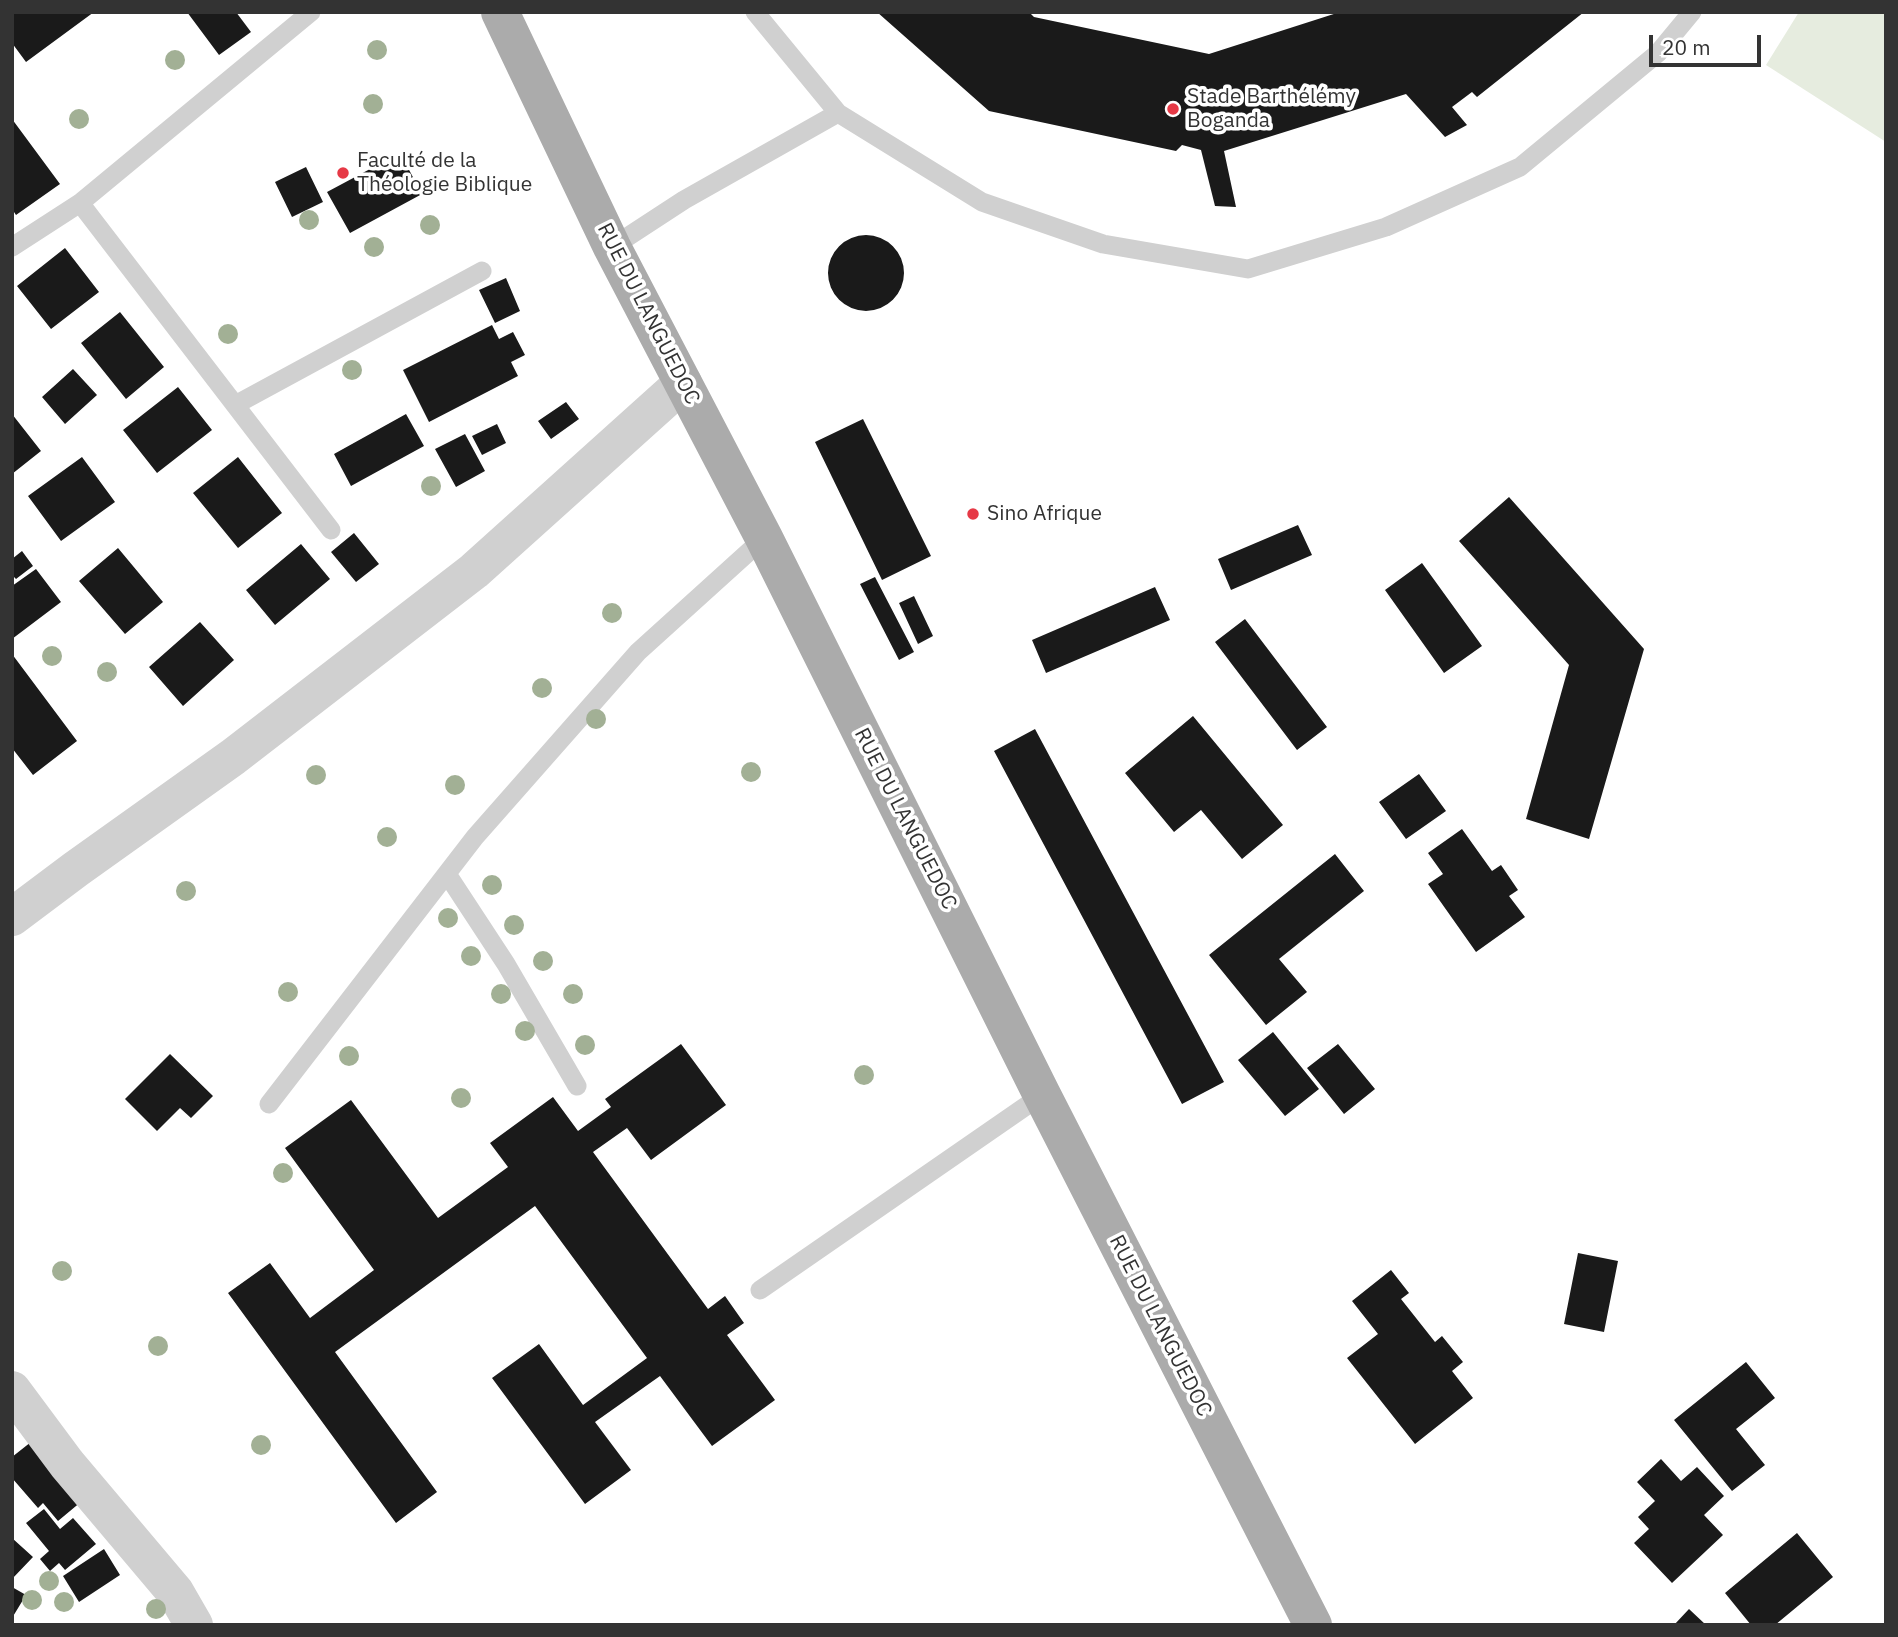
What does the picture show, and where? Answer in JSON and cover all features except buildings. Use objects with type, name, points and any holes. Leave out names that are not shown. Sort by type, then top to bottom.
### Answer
[{"type":"main road","name":"RUE DU LANGUEDOC","points":[[500,12],[612,247],[764,538],[1042,1095],[1313,1625]]},
{"type":"street","points":[[12,917],[233,757],[474,571],[683,383]]},
{"type":"street","points":[[12,1390],[67,1464],[175,1592],[194,1625]]},
{"type":"lane","points":[[12,247],[80,203],[311,12]]},
{"type":"lane","points":[[755,12],[838,113],[982,201],[1103,244],[1248,269],[1386,227],[1520,167],[1658,53],[1692,12]]},
{"type":"lane","points":[[612,247],[684,200],[838,113]]},
{"type":"lane","points":[[80,203],[331,530]]},
{"type":"lane","points":[[234,405],[482,271]]},
{"type":"lane","points":[[269,1104],[475,837],[638,652],[764,538]]},
{"type":"lane","points":[[447,874],[506,964],[577,1086]]},
{"type":"lane","points":[[760,1290],[1042,1095]]},
{"type":"shaded area","points":[[1799,12],[1886,12],[1886,142],[1766,65]]},
{"type":"place","name":"Stade Barthélémy Boganda","points":[[1173,109]]},
{"type":"place","name":"Faculté de la Théologie Biblique","points":[[343,173]]},
{"type":"place","name":"Sino Afrique","points":[[973,514]]}]
